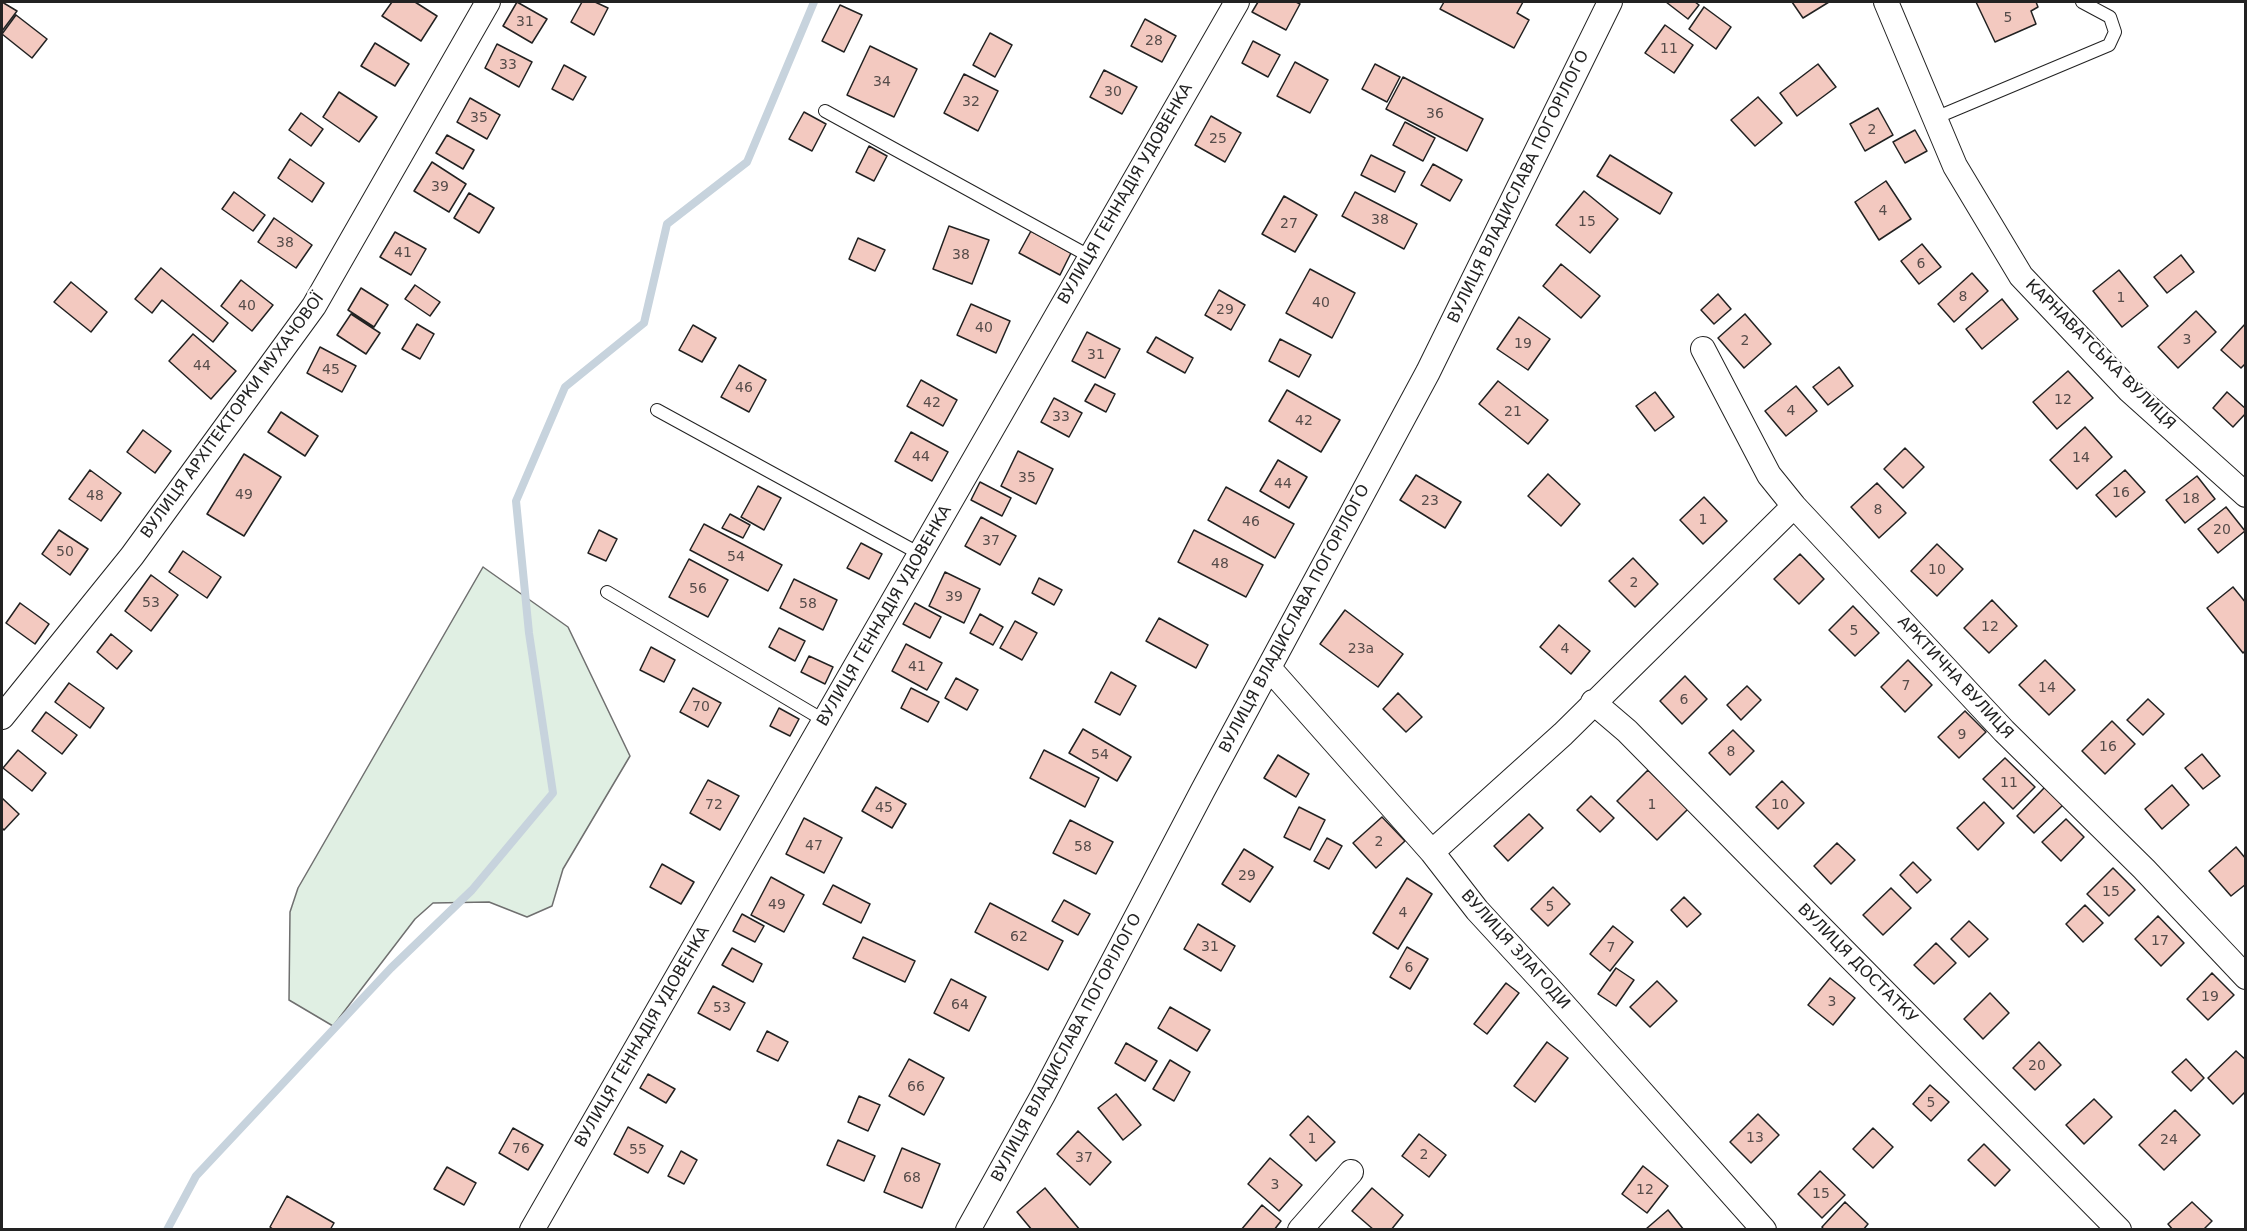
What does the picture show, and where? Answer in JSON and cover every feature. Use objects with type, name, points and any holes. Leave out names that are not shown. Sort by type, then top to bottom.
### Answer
[{"type":"street","name":"ВУЛИЦЯ АРХІТЕКТОРКИ МУХАЧОВОЇ","points":[[2,717],[132,556],[314,306],[488,2]]},
{"type":"street","name":"ВУЛИЦЯ ГЕННАДІЯ УДОВЕНКА","points":[[532,1230],[1089,256],[1237,2]]},
{"type":"street","name":"ВУЛИЦЯ ВЛАДИСЛАВА ПОГОРІЛОГО","points":[[968,1230],[1055,1074],[1428,372],[1610,2]]},
{"type":"street","name":"КАРНАВАТСЬКА ВУЛИЦЯ","points":[[1886,2],[1955,166],[2021,276],[2129,390],[2246,495]]},
{"type":"street","name":"АРКТИЧНА ВУЛИЦЯ","points":[[1703,349],[1768,475],[1794,506],[2004,730],[2144,869],[2246,977]]},
{"type":"street","points":[[1432,852],[1563,734],[1794,506]]},
{"type":"street","name":"ВУЛИЦЯ ЗЛАГОДИ","points":[[1269,668],[1432,852],[1477,910],[1764,1230]]},
{"type":"street","name":"ВУЛИЦЯ ДОСТАТКУ","points":[[1593,702],[1636,740],[2119,1230]]},
{"type":"street","points":[[1300,1230],[1351,1172]]},
{"type":"lane","points":[[1935,118],[2109,45],[2115,32],[2110,18],[2082,2]]},
{"type":"lane","points":[[825,111],[1089,256]]},
{"type":"lane","points":[[657,410],[920,554]]},
{"type":"lane","points":[[607,592],[825,721]]},
{"type":"green space","points":[[483,567],[568,627],[630,756],[563,869],[552,906],[527,917],[489,902],[433,903],[415,919],[333,1026],[289,1000],[290,912],[298,888]]},
{"type":"building","points":[[2,2],[17,11],[2,31]]},
{"type":"building","points":[[392,2],[415,2],[437,16],[421,41],[382,16]]},
{"type":"building","points":[[517,2],[547,19],[532,43],[503,26]]},
{"type":"building","points":[[582,2],[595,2],[608,8],[594,35],[571,22]]},
{"type":"building","points":[[1258,2],[1296,2],[1300,4],[1286,30],[1252,12]]},
{"type":"building","points":[[1444,2],[1523,2],[1517,13],[1529,20],[1514,48],[1440,9]]},
{"type":"building","points":[[1666,2],[1695,2],[1699,5],[1688,19]]},
{"type":"building","points":[[1792,2],[1829,2],[1803,18]]},
{"type":"building","points":[[1976,2],[2036,2],[2038,7],[2031,11],[2036,24],[1995,42]]},
{"type":"building","points":[[840,5],[862,15],[844,52],[822,41]]},
{"type":"building","points":[[1704,7],[1731,27],[1716,49],[1689,29]]},
{"type":"building","points":[[16,15],[47,39],[32,58],[2,34]]},
{"type":"building","points":[[1145,19],[1176,36],[1162,62],[1131,46]]},
{"type":"building","points":[[1665,25],[1693,45],[1674,73],[1645,53]]},
{"type":"building","points":[[990,33],[1012,45],[995,77],[973,65]]},
{"type":"building","points":[[1253,41],[1280,55],[1268,77],[1242,63]]},
{"type":"building","points":[[375,43],[409,64],[395,86],[361,66]]},
{"type":"building","points":[[497,44],[532,62],[519,87],[485,68]]},
{"type":"building","points":[[870,46],[917,69],[894,117],[847,95]]},
{"type":"building","points":[[1295,62],[1328,80],[1310,113],[1277,96]]},
{"type":"building","points":[[1375,64],[1400,77],[1387,102],[1362,89]]},
{"type":"building","points":[[1818,64],[1836,87],[1797,116],[1780,93]]},
{"type":"building","points":[[564,65],[586,77],[573,100],[552,89]]},
{"type":"building","points":[[1104,70],[1137,87],[1122,114],[1090,97]]},
{"type":"building","points":[[964,74],[998,91],[978,131],[944,113]]},
{"type":"building","points":[[1403,77],[1483,119],[1467,151],[1386,109]]},
{"type":"building","points":[[339,92],[377,117],[359,142],[323,117]]},
{"type":"building","points":[[1758,97],[1782,123],[1755,146],[1731,120]]},
{"type":"building","points":[[470,98],[500,115],[487,139],[457,122]]},
{"type":"building","points":[[1878,108],[1893,135],[1865,151],[1850,124]]},
{"type":"building","points":[[804,112],[826,124],[812,151],[789,139]]},
{"type":"building","points":[[301,113],[323,129],[311,146],[289,130]]},
{"type":"building","points":[[1211,116],[1241,133],[1225,162],[1195,145]]},
{"type":"building","points":[[1405,122],[1435,138],[1423,161],[1393,145]]},
{"type":"building","points":[[1915,130],[1927,151],[1905,163],[1893,142]]},
{"type":"building","points":[[447,135],[474,150],[463,169],[436,153]]},
{"type":"building","points":[[869,146],[887,156],[874,181],[856,172]]},
{"type":"building","points":[[1371,155],[1405,172],[1395,192],[1361,175]]},
{"type":"building","points":[[1610,155],[1672,193],[1660,214],[1597,176]]},
{"type":"building","points":[[290,159],[324,183],[312,202],[278,178]]},
{"type":"building","points":[[432,162],[466,184],[449,212],[414,191]]},
{"type":"building","points":[[1433,164],[1462,180],[1450,201],[1421,185]]},
{"type":"building","points":[[1886,181],[1911,219],[1879,240],[1855,202]]},
{"type":"building","points":[[1584,191],[1618,219],[1590,253],[1556,225]]},
{"type":"building","points":[[234,192],[265,215],[253,231],[222,209]]},
{"type":"building","points":[[1355,192],[1417,224],[1404,249],[1342,216]]},
{"type":"building","points":[[469,193],[494,208],[479,233],[454,218]]},
{"type":"building","points":[[1284,196],[1317,215],[1295,252],[1262,234]]},
{"type":"building","points":[[274,218],[312,245],[296,268],[258,242]]},
{"type":"building","points":[[949,226],[989,240],[972,284],[933,269]]},
{"type":"building","points":[[1031,231],[1071,253],[1060,275],[1019,253]]},
{"type":"building","points":[[395,232],[426,249],[411,275],[380,257]]},
{"type":"building","points":[[858,238],[885,250],[875,271],[849,259]]},
{"type":"building","points":[[1922,244],[1941,267],[1919,284],[1901,261]]},
{"type":"building","points":[[2181,255],[2194,272],[2167,293],[2154,277]]},
{"type":"building","points":[[1561,264],[1600,296],[1581,318],[1543,286]]},
{"type":"building","points":[[161,268],[228,323],[213,342],[162,300],[152,313],[135,299]]},
{"type":"building","points":[[1310,269],[1355,293],[1332,338],[1286,313]]},
{"type":"building","points":[[2119,270],[2148,306],[2122,327],[2093,291]]},
{"type":"building","points":[[1972,273],[1988,291],[1954,322],[1938,304]]},
{"type":"building","points":[[241,280],[273,305],[252,331],[221,306]]},
{"type":"building","points":[[71,282],[107,312],[91,332],[54,302]]},
{"type":"building","points":[[415,285],[440,302],[430,316],[405,299]]},
{"type":"building","points":[[361,288],[388,305],[374,327],[348,310]]},
{"type":"building","points":[[1219,290],[1245,305],[1231,330],[1205,315]]},
{"type":"building","points":[[1718,294],[1731,309],[1714,324],[1701,310]]},
{"type":"building","points":[[2002,299],[2018,319],[1982,349],[1966,329]]},
{"type":"building","points":[[971,304],[1010,321],[996,353],[957,335]]},
{"type":"building","points":[[2196,311],[2216,332],[2178,368],[2158,347]]},
{"type":"building","points":[[351,314],[380,333],[366,354],[337,335]]},
{"type":"building","points":[[1745,314],[1771,344],[1744,368],[1718,338]]},
{"type":"building","points":[[1519,317],[1550,339],[1528,370],[1497,349]]},
{"type":"building","points":[[2246,323],[2246,363],[2241,368],[2221,350]]},
{"type":"building","points":[[417,324],[434,334],[420,359],[402,349]]},
{"type":"building","points":[[693,325],[716,338],[702,362],[679,350]]},
{"type":"building","points":[[1087,332],[1120,349],[1105,378],[1072,361]]},
{"type":"building","points":[[193,334],[236,371],[211,399],[169,361]]},
{"type":"building","points":[[1156,337],[1193,358],[1185,373],[1147,352]]},
{"type":"building","points":[[1280,339],[1311,355],[1299,377],[1269,361]]},
{"type":"building","points":[[320,347],[356,366],[342,392],[307,373]]},
{"type":"building","points":[[739,365],[766,380],[749,412],[721,397]]},
{"type":"building","points":[[1839,367],[1853,386],[1828,405],[1813,387]]},
{"type":"building","points":[[2068,371],[2093,398],[2057,429],[2033,402]]},
{"type":"building","points":[[921,380],[957,400],[943,426],[907,406]]},
{"type":"building","points":[[1498,381],[1548,420],[1528,444],[1479,404]]},
{"type":"building","points":[[1095,384],[1115,394],[1106,412],[1085,401]]},
{"type":"building","points":[[1796,386],[1817,411],[1786,436],[1765,411]]},
{"type":"building","points":[[1287,390],[1340,420],[1321,452],[1269,421]]},
{"type":"building","points":[[1655,392],[1674,417],[1655,431],[1636,406]]},
{"type":"building","points":[[2227,392],[2246,409],[2246,413],[2233,427],[2213,408]]},
{"type":"building","points":[[1054,398],[1082,413],[1069,437],[1041,422]]},
{"type":"building","points":[[281,412],[318,436],[305,456],[268,432]]},
{"type":"building","points":[[2085,427],[2112,457],[2077,489],[2050,460]]},
{"type":"building","points":[[143,430],[171,451],[155,473],[127,452]]},
{"type":"building","points":[[911,432],[948,452],[932,481],[895,461]]},
{"type":"building","points":[[1905,448],[1924,467],[1903,488],[1884,469]]},
{"type":"building","points":[[1018,451],[1053,469],[1036,504],[1001,486]]},
{"type":"building","points":[[244,454],[281,477],[244,536],[207,514]]},
{"type":"building","points":[[1278,460],[1307,477],[1289,508],[1260,491]]},
{"type":"building","points":[[90,470],[121,493],[101,521],[69,499]]},
{"type":"building","points":[[2125,470],[2145,492],[2116,517],[2096,495]]},
{"type":"building","points":[[1548,474],[1580,504],[1561,526],[1528,496]]},
{"type":"building","points":[[1416,475],[1461,502],[1445,528],[1400,500]]},
{"type":"building","points":[[2197,476],[2215,499],[2185,523],[2166,500]]},
{"type":"building","points":[[980,482],[1011,498],[1002,516],[971,500]]},
{"type":"building","points":[[1877,483],[1906,513],[1879,538],[1851,507]]},
{"type":"building","points":[[758,486],[781,498],[764,530],[741,517]]},
{"type":"building","points":[[1226,487],[1294,524],[1275,558],[1208,520]]},
{"type":"building","points":[[1704,497],[1727,521],[1703,544],[1680,520]]},
{"type":"building","points":[[2226,507],[2245,531],[2218,553],[2198,529]]},
{"type":"building","points":[[730,514],[750,525],[743,538],[722,528]]},
{"type":"building","points":[[981,517],[1016,536],[1000,565],[965,546]]},
{"type":"building","points":[[704,524],[782,565],[768,591],[690,550]]},
{"type":"building","points":[[59,530],[88,549],[70,575],[42,554]]},
{"type":"building","points":[[599,530],[617,539],[606,561],[588,553]]},
{"type":"building","points":[[1194,530],[1263,565],[1246,597],[1178,562]]},
{"type":"building","points":[[861,543],[882,554],[869,579],[847,568]]},
{"type":"building","points":[[1937,544],[1963,569],[1937,596],[1911,571]]},
{"type":"building","points":[[183,551],[221,577],[207,598],[169,572]]},
{"type":"building","points":[[1800,554],[1824,579],[1799,604],[1774,579]]},
{"type":"building","points":[[1633,558],[1658,584],[1635,607],[1609,581]]},
{"type":"building","points":[[689,559],[728,580],[708,617],[669,597]]},
{"type":"building","points":[[945,572],[980,589],[964,623],[929,606]]},
{"type":"building","points":[[151,575],[178,595],[151,631],[125,611]]},
{"type":"building","points":[[1039,578],[1062,590],[1054,605],[1032,593]]},
{"type":"building","points":[[794,579],[837,600],[823,630],[780,608]]},
{"type":"building","points":[[2233,587],[2246,603],[2246,650],[2243,653],[2207,608]]},
{"type":"building","points":[[1992,600],[2017,626],[1989,653],[1964,628]]},
{"type":"building","points":[[20,603],[49,624],[35,644],[6,623]]},
{"type":"building","points":[[915,603],[941,617],[930,638],[903,624]]},
{"type":"building","points":[[1853,606],[1879,633],[1855,656],[1829,630]]},
{"type":"building","points":[[1345,610],[1403,654],[1378,687],[1320,644]]},
{"type":"building","points":[[980,614],[1003,627],[993,645],[970,633]]},
{"type":"building","points":[[1159,618],[1208,645],[1196,668],[1146,641]]},
{"type":"building","points":[[1015,621],[1037,633],[1022,660],[1000,648]]},
{"type":"building","points":[[1559,625],[1590,651],[1571,674],[1540,647]]},
{"type":"building","points":[[779,628],[805,641],[795,661],[769,647]]},
{"type":"building","points":[[111,634],[132,651],[117,669],[97,652]]},
{"type":"building","points":[[906,644],[942,663],[927,690],[892,671]]},
{"type":"building","points":[[651,647],[675,660],[664,682],[640,670]]},
{"type":"building","points":[[809,656],[833,667],[825,684],[801,672]]},
{"type":"building","points":[[1908,660],[1932,685],[1905,712],[1881,687]]},
{"type":"building","points":[[2045,660],[2075,690],[2049,715],[2019,685]]},
{"type":"building","points":[[1111,672],[1136,686],[1120,715],[1095,702]]},
{"type":"building","points":[[1685,676],[1707,699],[1682,724],[1660,701]]},
{"type":"building","points":[[956,678],[978,690],[967,710],[945,698]]},
{"type":"building","points":[[69,683],[104,708],[90,728],[55,702]]},
{"type":"building","points":[[1747,686],[1761,700],[1741,720],[1727,705]]},
{"type":"building","points":[[693,688],[721,703],[708,727],[680,712]]},
{"type":"building","points":[[911,688],[939,702],[928,722],[901,708]]},
{"type":"building","points":[[1398,693],[1422,717],[1406,732],[1383,709]]},
{"type":"building","points":[[2148,699],[2164,714],[2143,735],[2127,720]]},
{"type":"building","points":[[779,708],[799,719],[790,736],[770,726]]},
{"type":"building","points":[[1965,711],[1986,732],[1959,758],[1938,737]]},
{"type":"building","points":[[46,712],[77,735],[62,754],[32,731]]},
{"type":"building","points":[[2112,721],[2135,744],[2105,774],[2082,751]]},
{"type":"building","points":[[1083,729],[1131,757],[1117,781],[1069,753]]},
{"type":"building","points":[[1733,730],[1754,751],[1730,775],[1709,753]]},
{"type":"building","points":[[18,750],[46,773],[32,791],[3,768]]},
{"type":"building","points":[[1044,750],[1099,778],[1085,807],[1030,778]]},
{"type":"building","points":[[2202,754],[2220,776],[2203,789],[2185,768]]},
{"type":"building","points":[[1278,755],[1309,774],[1296,797],[1264,778]]},
{"type":"building","points":[[2005,758],[2035,787],[2013,809],[1983,779]]},
{"type":"building","points":[[1648,770],[1688,809],[1657,840],[1617,801]]},
{"type":"building","points":[[708,780],[739,796],[720,830],[690,813]]},
{"type":"building","points":[[1782,781],[1804,803],[1778,829],[1756,807]]},
{"type":"building","points":[[2172,785],[2189,805],[2162,829],[2145,809]]},
{"type":"building","points":[[876,787],[906,804],[892,828],[862,811]]},
{"type":"building","points":[[2045,787],[2063,805],[2034,833],[2017,816]]},
{"type":"building","points":[[1591,796],[1614,818],[1600,832],[1577,810]]},
{"type":"building","points":[[2,798],[19,814],[4,830],[2,828]]},
{"type":"building","points":[[1984,802],[2004,823],[1978,850],[1957,828]]},
{"type":"building","points":[[1299,807],[1325,820],[1310,850],[1284,837]]},
{"type":"building","points":[[1529,814],[1543,828],[1508,861],[1494,846]]},
{"type":"building","points":[[1382,817],[1405,841],[1376,868],[1353,843]]},
{"type":"building","points":[[804,818],[842,838],[824,873],[786,854]]},
{"type":"building","points":[[2066,819],[2084,837],[2061,861],[2042,842]]},
{"type":"building","points":[[1070,820],[1113,842],[1096,874],[1053,853]]},
{"type":"building","points":[[1327,838],[1342,846],[1329,869],[1314,861]]},
{"type":"building","points":[[1837,843],[1855,860],[1831,884],[1814,866]]},
{"type":"building","points":[[2236,847],[2246,859],[2246,884],[2231,896],[2209,871]]},
{"type":"building","points":[[1244,849],[1273,867],[1250,902],[1222,884]]},
{"type":"building","points":[[1913,862],[1931,880],[1917,893],[1900,875]]},
{"type":"building","points":[[662,864],[694,882],[681,904],[650,887]]},
{"type":"building","points":[[2113,868],[2135,890],[2109,916],[2087,894]]},
{"type":"building","points":[[771,877],[804,895],[784,932],[751,915]]},
{"type":"building","points":[[1407,878],[1432,894],[1398,949],[1373,933]]},
{"type":"building","points":[[833,885],[870,904],[861,923],[823,904]]},
{"type":"building","points":[[1553,887],[1570,904],[1548,926],[1531,909]]},
{"type":"building","points":[[1891,888],[1911,908],[1883,935],[1863,915]]},
{"type":"building","points":[[1684,897],[1701,914],[1687,927],[1671,910]]},
{"type":"building","points":[[1064,900],[1090,914],[1078,935],[1052,921]]},
{"type":"building","points":[[990,903],[1063,941],[1048,970],[975,932]]},
{"type":"building","points":[[2085,905],[2103,923],[2083,942],[2066,924]]},
{"type":"building","points":[[742,914],[764,926],[755,942],[733,931]]},
{"type":"building","points":[[2158,916],[2184,943],[2161,966],[2135,939]]},
{"type":"building","points":[[1969,921],[1988,939],[1969,957],[1951,939]]},
{"type":"building","points":[[1198,924],[1235,946],[1221,971],[1184,949]]},
{"type":"building","points":[[1613,926],[1633,942],[1610,971],[1590,954]]},
{"type":"building","points":[[863,937],[915,961],[905,982],[853,958]]},
{"type":"building","points":[[1936,943],[1956,963],[1934,984],[1914,965]]},
{"type":"building","points":[[1407,947],[1428,959],[1410,989],[1390,977]]},
{"type":"building","points":[[732,948],[762,964],[753,982],[722,965]]},
{"type":"building","points":[[1616,968],[1634,980],[1616,1006],[1598,994]]},
{"type":"building","points":[[2212,973],[2234,995],[2208,1020],[2187,999]]},
{"type":"building","points":[[1830,978],[1855,998],[1833,1025],[1808,1005]]},
{"type":"building","points":[[951,979],[986,997],[969,1031],[934,1013]]},
{"type":"building","points":[[1657,981],[1677,1001],[1650,1027],[1630,1007]]},
{"type":"building","points":[[1506,983],[1519,993],[1487,1034],[1474,1024]]},
{"type":"building","points":[[713,986],[745,1003],[730,1030],[698,1013]]},
{"type":"building","points":[[1990,993],[2009,1013],[1983,1039],[1964,1019]]},
{"type":"building","points":[[1170,1007],[1210,1030],[1197,1051],[1158,1028]]},
{"type":"building","points":[[767,1031],[788,1042],[778,1061],[757,1051]]},
{"type":"building","points":[[1547,1042],[1568,1058],[1535,1102],[1514,1086]]},
{"type":"building","points":[[2039,1042],[2061,1065],[2035,1090],[2013,1068]]},
{"type":"building","points":[[1126,1043],[1157,1061],[1145,1081],[1115,1063]]},
{"type":"building","points":[[2236,1051],[2246,1060],[2246,1091],[2233,1104],[2208,1078]]},
{"type":"building","points":[[909,1059],[944,1078],[924,1115],[889,1096]]},
{"type":"building","points":[[2186,1059],[2204,1078],[2191,1091],[2172,1072]]},
{"type":"building","points":[[1170,1060],[1190,1072],[1174,1101],[1153,1089]]},
{"type":"building","points":[[648,1074],[675,1089],[666,1103],[640,1088]]},
{"type":"building","points":[[1930,1085],[1949,1102],[1931,1121],[1913,1104]]},
{"type":"building","points":[[1116,1094],[1141,1125],[1123,1140],[1098,1108]]},
{"type":"building","points":[[859,1096],[880,1105],[868,1131],[848,1122]]},
{"type":"building","points":[[2094,1099],[2112,1117],[2084,1144],[2066,1125]]},
{"type":"building","points":[[2175,1110],[2200,1135],[2164,1170],[2139,1145]]},
{"type":"building","points":[[1758,1114],[1779,1135],[1751,1163],[1730,1142]]},
{"type":"building","points":[[1308,1116],[1335,1142],[1316,1161],[1290,1135]]},
{"type":"building","points":[[628,1127],[663,1146],[648,1173],[614,1154]]},
{"type":"building","points":[[513,1128],[543,1145],[528,1170],[499,1153]]},
{"type":"building","points":[[1873,1128],[1893,1147],[1873,1168],[1853,1149]]},
{"type":"building","points":[[1078,1131],[1111,1162],[1090,1185],[1057,1154]]},
{"type":"building","points":[[1419,1134],[1446,1155],[1429,1177],[1402,1156]]},
{"type":"building","points":[[838,1140],[875,1156],[864,1181],[827,1165]]},
{"type":"building","points":[[1984,1144],[2010,1170],[1995,1186],[1968,1160]]},
{"type":"building","points":[[902,1148],[940,1164],[922,1208],[884,1192]]},
{"type":"building","points":[[681,1151],[697,1160],[684,1184],[668,1176]]},
{"type":"building","points":[[1270,1158],[1302,1185],[1279,1211],[1248,1184]]},
{"type":"building","points":[[1643,1166],[1668,1186],[1647,1213],[1622,1194]]},
{"type":"building","points":[[447,1167],[476,1183],[464,1205],[434,1189]]},
{"type":"building","points":[[1820,1171],[1845,1195],[1822,1218],[1798,1194]]},
{"type":"building","points":[[1045,1188],[1080,1230],[1032,1230],[1017,1212]]},
{"type":"building","points":[[1372,1188],[1403,1215],[1391,1230],[1374,1230],[1352,1211]]},
{"type":"building","points":[[287,1196],[334,1223],[330,1230],[274,1230],[270,1227]]},
{"type":"building","points":[[1845,1202],[1868,1224],[1863,1230],[1824,1230],[1822,1227]]},
{"type":"building","points":[[2192,1202],[2212,1221],[2203,1230],[2173,1230],[2168,1224]]},
{"type":"building","points":[[1262,1205],[1281,1221],[1274,1230],[1241,1230]]},
{"type":"building","points":[[1668,1210],[1684,1230],[1646,1230],[1646,1229]]},
{"type":"waterway","points":[[167,1230],[196,1176],[391,968],[472,890],[553,793],[529,633],[516,501],[565,387],[644,323],[667,224],[747,162],[814,2]]}]
